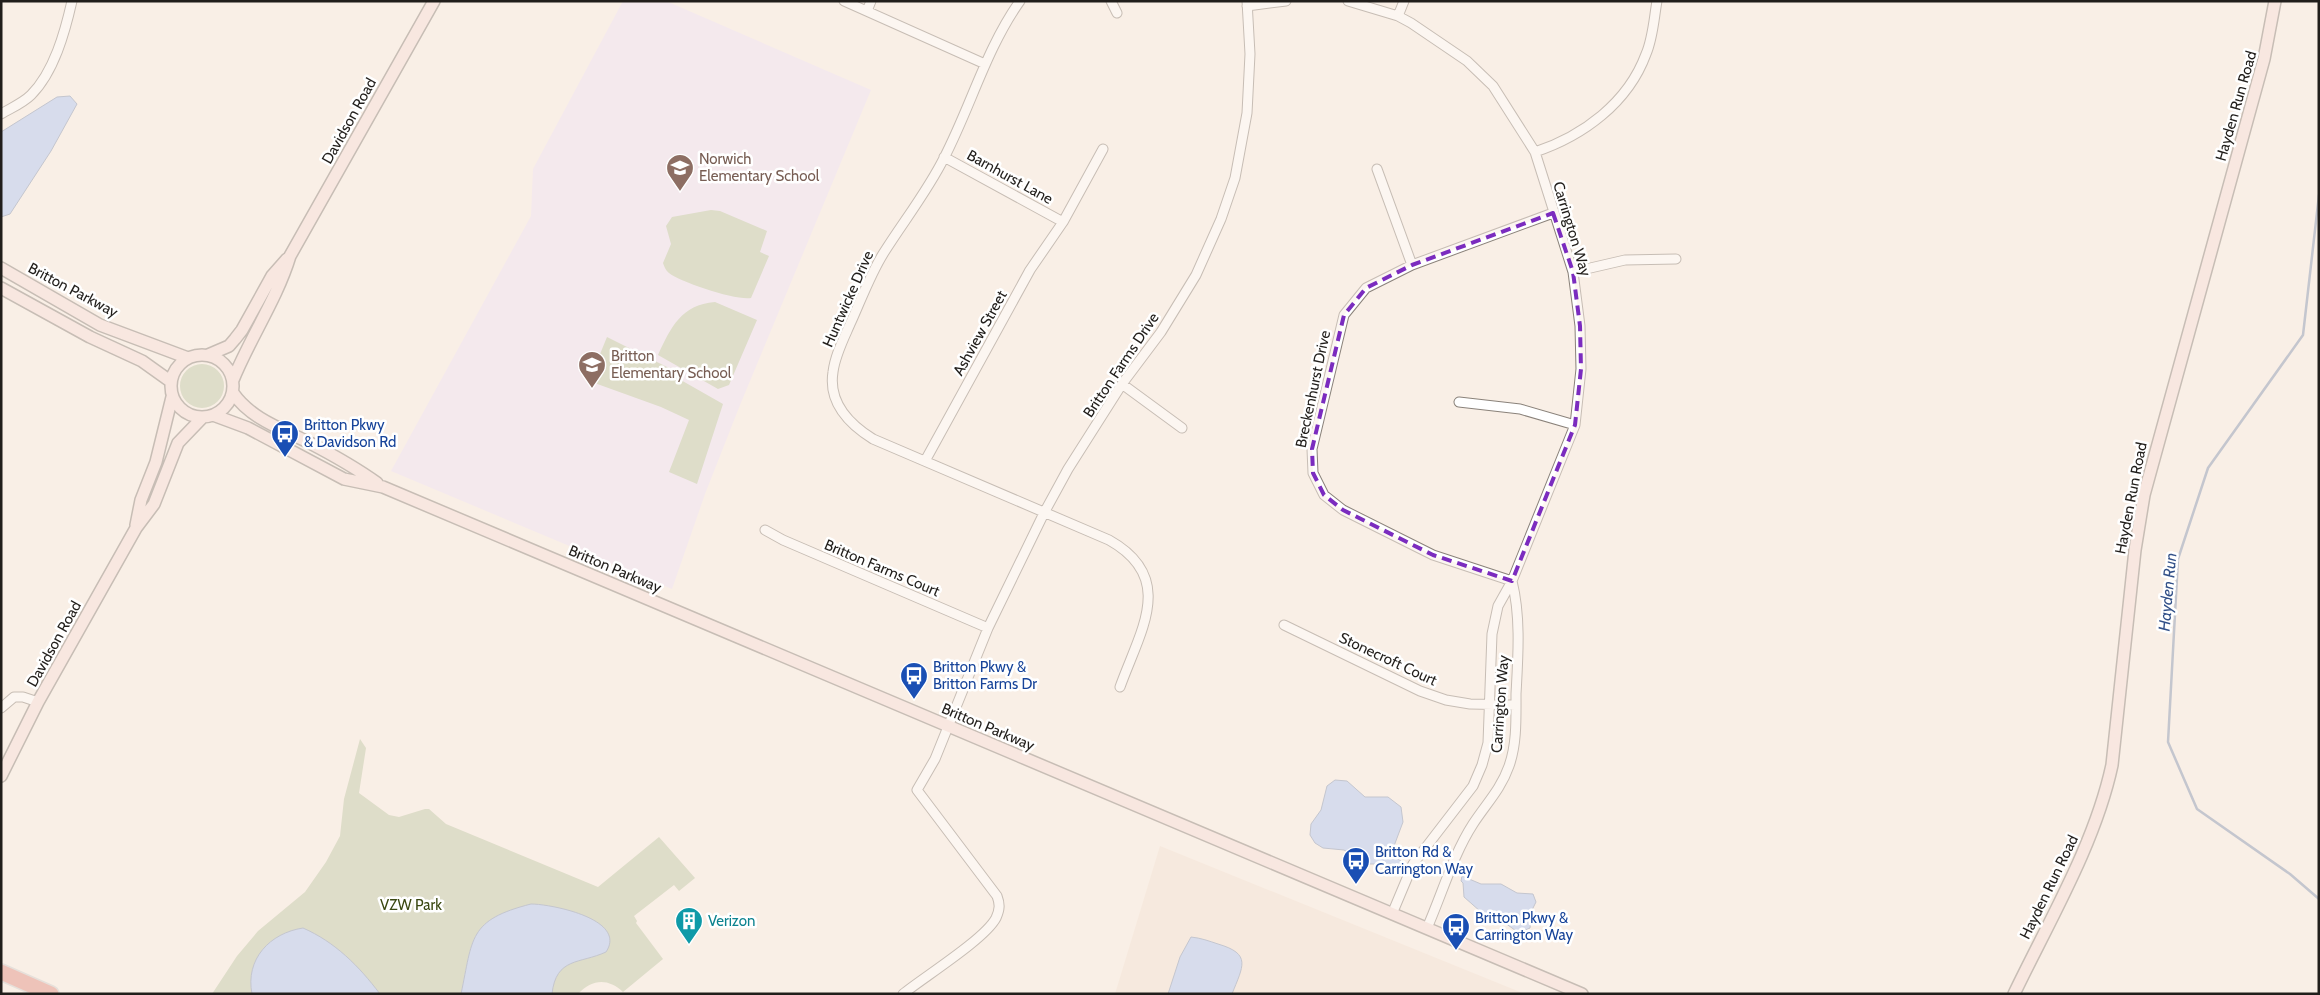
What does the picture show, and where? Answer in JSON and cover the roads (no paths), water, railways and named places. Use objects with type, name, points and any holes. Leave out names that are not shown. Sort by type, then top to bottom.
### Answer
[{"type":"highway","points":[[1,972],[51,994]]},
{"type":"main road","name":"Davidson Road","points":[[233,380],[246,347],[283,279],[290,256],[434,1]]},
{"type":"main road","name":"Hayden Run Road","points":[[2014,994],[2094,827],[2106,795],[2112,765],[2135,550],[2144,495],[2264,59],[2276,1]]},
{"type":"main road","name":"Davidson Road","points":[[208,355],[229,346],[239,335],[272,276],[290,256]]},
{"type":"main road","name":"Britton Parkway","points":[[1,268],[100,325],[188,358]]},
{"type":"main road","points":[[1,288],[90,338],[142,361],[170,382]]},
{"type":"main road","points":[[208,355],[224,364],[233,380],[233,392],[222,410],[208,417],[187,414],[176,404],[172,397],[170,382],[174,372],[188,358],[208,355]]},
{"type":"main road","name":"Britton Parkway","points":[[233,392],[245,407],[263,420],[351,465],[383,487]]},
{"type":"main road","name":"Davidson Road","points":[[136,528],[141,500],[156,462],[172,397]]},
{"type":"main road","name":"Davidson Road","points":[[1,776],[38,702],[136,528],[154,504],[178,443],[208,417]]},
{"type":"main road","name":"Britton Parkway","points":[[208,417],[248,428],[344,479],[383,487],[1582,994]]},
{"type":"street","points":[[1,114],[31,96],[45,77],[55,54],[72,1]]},
{"type":"street","points":[[844,1],[985,64]]},
{"type":"street","points":[[866,11],[871,1]]},
{"type":"street","name":"Huntwicke Drive","points":[[1020,1],[1005,21],[944,157],[924,192],[882,256],[837,356],[832,373],[833,389],[837,405],[846,419],[873,439],[1044,512],[1124,549],[1144,571],[1149,585],[1149,601],[1120,687]]},
{"type":"street","points":[[1111,1],[1117,13]]},
{"type":"street","points":[[1247,4],[1286,1]]},
{"type":"street","name":"Carrington Way","points":[[1348,1],[1398,16],[1467,61],[1493,86],[1535,152],[1573,272],[1580,326],[1582,369],[1575,425],[1512,581],[1498,606],[1492,634],[1488,743],[1474,786],[1413,864],[1392,914]]},
{"type":"street","points":[[1398,16],[1404,1]]},
{"type":"street","points":[[1535,152],[1552,146],[1589,127],[1625,92],[1646,54],[1657,1]]},
{"type":"street","name":"Britton Farms Drive","points":[[903,994],[983,933],[995,919],[1000,908],[997,896],[917,790],[935,759],[988,628],[1044,512],[1068,469],[1122,384],[1161,332],[1196,274],[1222,219],[1235,178],[1247,113],[1250,54],[1247,4]]},
{"type":"street","name":"Ashview Street","points":[[925,461],[1030,270],[1062,222],[1103,149]]},
{"type":"street","name":"Barnhurst Lane","points":[[944,157],[1062,222]]},
{"type":"street","points":[[1377,170],[1412,265]]},
{"type":"street","name":"Breckenhurst Drive","points":[[1512,581],[1433,555],[1343,510],[1324,495],[1313,473],[1312,449],[1344,315],[1366,288],[1412,265],[1553,213]]},
{"type":"street","points":[[1573,272],[1625,260],[1676,259]]},
{"type":"street","points":[[1122,384],[1182,428]]},
{"type":"street","points":[[1459,402],[1520,410],[1575,425]]},
{"type":"street","name":"Britton Farms Court","points":[[765,530],[782,540],[988,628]]},
{"type":"street","name":"Carrington Way","points":[[1427,928],[1473,824],[1500,787],[1509,765],[1514,745],[1516,599],[1512,581]]},
{"type":"street","name":"Stonecroft Court","points":[[1284,625],[1420,691],[1446,700],[1516,705]]},
{"type":"street","points":[[1,708],[14,697],[24,697],[38,702]]},
{"type":"water","points":[[70,96],[77,104],[51,151],[10,214],[1,217],[1,132],[57,97]]},
{"type":"water","points":[[1335,780],[1347,781],[1365,797],[1388,797],[1401,807],[1403,822],[1391,854],[1401,861],[1398,867],[1388,864],[1367,864],[1344,850],[1323,848],[1315,843],[1310,835],[1311,824],[1321,810],[1327,786]]},
{"type":"water","points":[[1462,876],[1481,884],[1501,884],[1517,893],[1533,894],[1536,902],[1532,910],[1530,928],[1519,933],[1505,923],[1489,919],[1464,897]]},
{"type":"water","points":[[531,904],[569,910],[597,922],[606,931],[610,940],[606,952],[564,968],[554,982],[552,994],[461,994],[472,945],[484,925],[510,910]]},
{"type":"water","points":[[303,928],[326,940],[346,956],[380,994],[252,994],[252,970],[262,950],[280,936]]},
{"type":"water","points":[[1191,937],[1229,948],[1240,957],[1242,962],[1241,969],[1232,994],[1168,994],[1180,957]]},
{"type":"waterway","name":"Hayden Run","points":[[2319,195],[2303,335],[2208,468],[2178,559],[2168,742],[2197,809],[2290,874],[2319,899]]},
{"type":"place","name":"Norwich Elementary School","points":[[680,192]]},
{"type":"place","name":"Britton Elementary School","points":[[592,389]]},
{"type":"place","name":"Britton Pkwy & Davidson Rd","points":[[285,458]]},
{"type":"place","name":"Britton Pkwy & Britton Farms Dr","points":[[914,700]]},
{"type":"place","name":"Britton Rd & Carrington Way","points":[[1356,885]]},
{"type":"place","name":"Verizon","points":[[689,945]]},
{"type":"place","name":"Britton Pkwy & Carrington Way","points":[[1456,951]]},
{"type":"park label","name":"VZW Park","points":[[411,905]]}]
